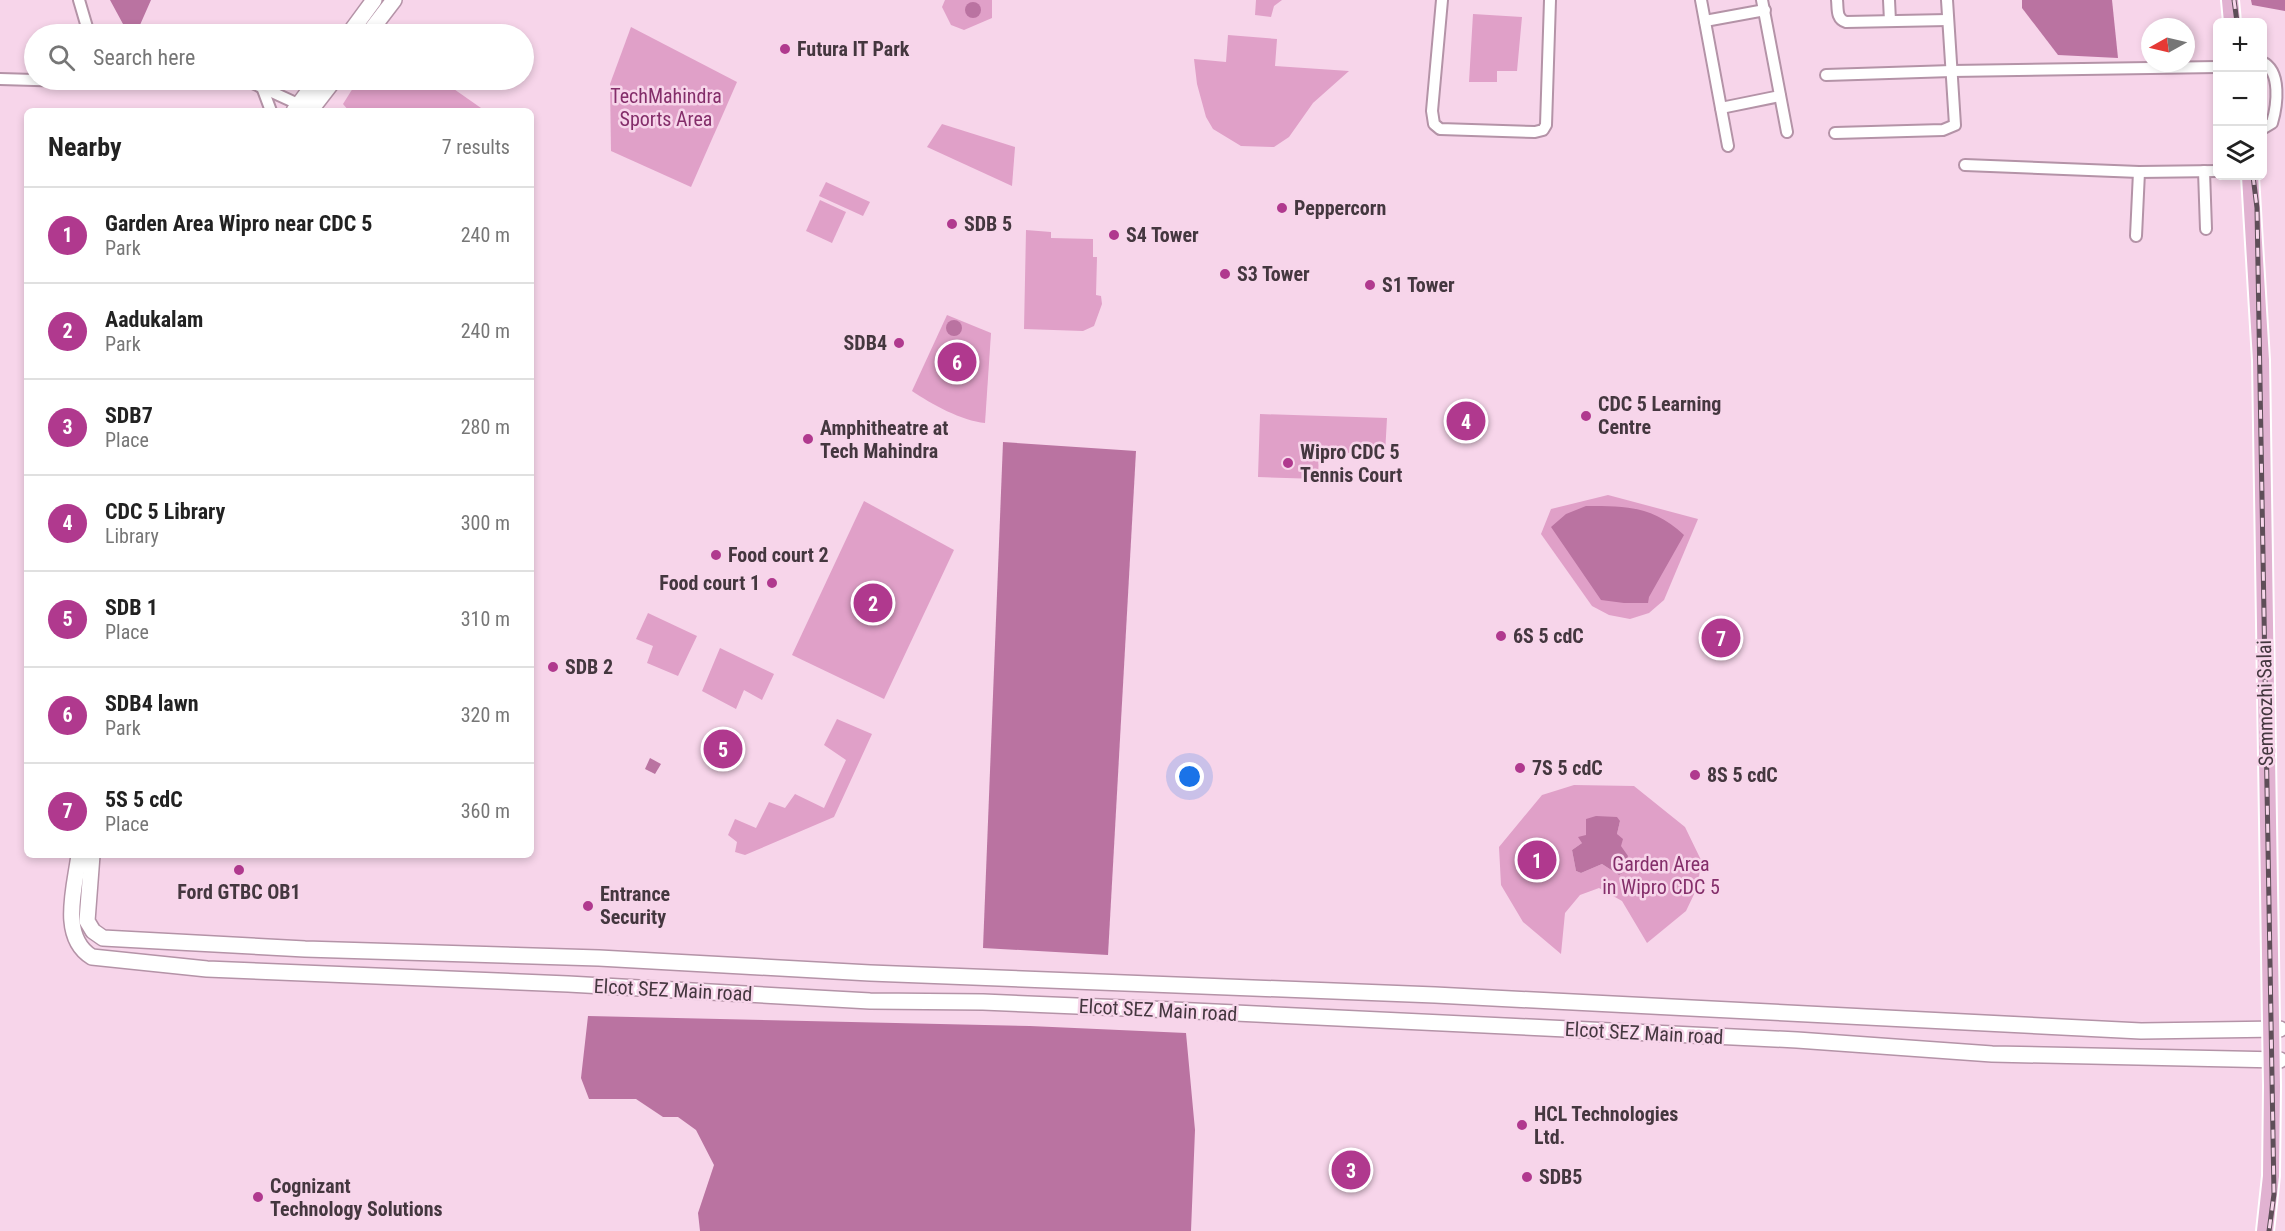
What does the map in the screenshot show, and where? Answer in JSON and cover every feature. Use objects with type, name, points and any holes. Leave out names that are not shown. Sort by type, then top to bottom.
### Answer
[{"type":"main road","points":[[2230,0],[2232,18]]},
{"type":"main road","points":[[2240,0],[2242,18]]},
{"type":"main road","name":"Semmozhi Salai","points":[[2250,180],[2261,360],[2270,763]]},
{"type":"main road","points":[[2261,180],[2267,290],[2270,763],[2276,1060],[2271,1164],[2274,1231]]},
{"type":"main road","points":[[2265,1231],[2273,1204]]},
{"type":"street","points":[[79,0],[86,24]]},
{"type":"street","points":[[364,24],[374,0]]},
{"type":"street","points":[[368,24],[394,0]]},
{"type":"street","points":[[1442,0],[1432,111],[1434,124],[1440,129],[1535,132],[1543,130],[1546,125],[1550,0]]},
{"type":"street","points":[[1701,0],[1728,146]]},
{"type":"street","points":[[1838,0],[1838,16],[1842,22],[1948,20]]},
{"type":"street","points":[[1889,0],[1890,21]]},
{"type":"street","points":[[1835,133],[1949,129],[1955,125],[1947,0]]},
{"type":"street","points":[[1705,21],[1764,5],[1787,132]]},
{"type":"street","points":[[2267,66],[2272,70],[2276,109],[2272,123],[2267,126]]},
{"type":"street","points":[[1826,75],[2213,67]]},
{"type":"street","points":[[0,79],[24,80]]},
{"type":"street","points":[[263,90],[270,108]]},
{"type":"street","points":[[267,90],[299,108]]},
{"type":"street","points":[[302,108],[311,90]]},
{"type":"street","points":[[302,108],[323,90]]},
{"type":"street","points":[[1721,108],[1780,96]]},
{"type":"street","points":[[1965,165],[2139,172],[2213,171]]},
{"type":"street","points":[[2204,171],[2205,229]]},
{"type":"street","points":[[2136,236],[2139,172]]},
{"type":"street","name":"Elcot SEZ Main road","points":[[79,858],[71,924],[74,937],[84,952],[92,957],[207,969],[568,984],[870,1001],[983,1002],[1173,1010],[1797,1040],[1992,1054],[2276,1060]]},
{"type":"street","name":"Elcot SEZ Main road","points":[[92,858],[87,921],[93,931],[103,938],[157,942],[599,958],[870,973],[1564,1001],[2162,1031],[2275,1029]]},
{"type":"street","points":[[130,961],[132,940]]},
{"type":"street","points":[[1171,985],[1173,1010]]},
{"type":"street","points":[[2161,1058],[2162,1031]]},
{"type":"green space","points":[[945,0],[992,0],[992,18],[964,30],[951,25],[942,7]]},
{"type":"green space","points":[[1256,0],[1282,0],[1274,6],[1271,17],[1255,15]]},
{"type":"green space","points":[[1473,14],[1522,17],[1517,71],[1497,71],[1497,82],[1469,82]]},
{"type":"green space","name":"TechMahindra Sports Area","points":[[631,27],[737,82],[691,187],[611,151],[610,84]]},
{"type":"green space","points":[[1228,35],[1277,39],[1275,66],[1349,71],[1313,103],[1289,137],[1274,147],[1241,146],[1213,129],[1206,117],[1197,84],[1194,59],[1226,62]]},
{"type":"green space","points":[[352,90],[455,90],[481,108],[346,108],[343,104]]},
{"type":"green space","points":[[942,124],[1015,147],[1012,186],[927,147]]},
{"type":"green space","points":[[826,182],[870,202],[863,216],[819,196]]},
{"type":"green space","points":[[820,200],[846,212],[832,243],[806,231]]},
{"type":"green space","points":[[1026,230],[1051,232],[1051,238],[1093,239],[1093,257],[1097,257],[1096,295],[1101,296],[1102,304],[1094,326],[1083,331],[1024,329]]},
{"type":"green space","points":[[947,315],[991,333],[985,423],[957,415],[912,391]]},
{"type":"green space","points":[[1260,414],[1387,418],[1385,454],[1319,452],[1318,479],[1258,477]]},
{"type":"green space","points":[[1608,495],[1698,519],[1664,600],[1649,613],[1630,619],[1609,615],[1592,606],[1541,534],[1551,509]]},
{"type":"green space","points":[[864,501],[954,550],[884,699],[792,655]]},
{"type":"green space","points":[[648,613],[697,636],[678,676],[647,663],[653,646],[636,639]]},
{"type":"green space","points":[[720,648],[774,674],[762,700],[744,690],[736,709],[702,691]]},
{"type":"green space","points":[[837,719],[872,734],[834,817],[745,855],[735,852],[737,842],[728,835],[735,819],[756,828],[769,802],[785,808],[795,794],[824,808],[846,760],[824,745]]},
{"type":"green space","name":"Garden Area in Wipro CDC 5","points":[[1574,785],[1634,786],[1685,827],[1701,860],[1698,886],[1686,911],[1647,943],[1622,901],[1599,888],[1580,895],[1565,913],[1561,954],[1523,922],[1501,885],[1499,847],[1542,795]],"holes":[[[1620,821],[1617,834],[1620,846],[1619,875],[1602,864],[1581,873],[1576,871],[1572,850],[1582,843],[1586,835]]]},
{"type":"shaded area","points":[[110,0],[151,0],[140,24],[123,24]]},
{"type":"shaded area","points":[[2022,0],[2112,0],[2118,58],[2058,55],[2022,8]]},
{"type":"shaded area","points":[[2251,0],[2285,0],[2285,11],[2252,5]]},
{"type":"shaded area","points":[[973,2],[981,10],[973,18],[965,10]]},
{"type":"shaded area","points":[[951,320],[957,320],[962,328],[960,334],[951,336],[946,331],[946,325]]},
{"type":"shaded area","points":[[1003,442],[1136,451],[1108,955],[983,948]]},
{"type":"shaded area","points":[[1586,506],[1614,506],[1650,513],[1673,525],[1684,535],[1649,597],[1648,603],[1601,600],[1551,527],[1566,514]]},
{"type":"shaded area","points":[[650,758],[661,764],[655,774],[645,769]]},
{"type":"shaded area","points":[[1596,816],[1617,817],[1620,821],[1617,834],[1623,839],[1621,846],[1628,856],[1622,873],[1619,875],[1602,864],[1581,873],[1576,871],[1572,850],[1582,843],[1578,837],[1586,835],[1586,819]]},
{"type":"shaded area","points":[[588,1016],[1030,1026],[1186,1033],[1195,1130],[1191,1231],[700,1231],[698,1213],[714,1165],[696,1130],[678,1117],[663,1117],[636,1099],[589,1099],[581,1078]]},
{"type":"railway","points":[[2234,0],[2236,18]]},
{"type":"railway","points":[[2254,180],[2257,208],[2274,1194],[2269,1231]]},
{"type":"place","name":"Futura IT Park","points":[[785,49]]},
{"type":"place","name":"Peppercorn","points":[[1282,208]]},
{"type":"place","name":"SDB 5","points":[[952,224]]},
{"type":"place","name":"S4 Tower","points":[[1114,235]]},
{"type":"place","name":"S3 Tower","points":[[1225,274]]},
{"type":"place","name":"S1 Tower","points":[[1370,285]]},
{"type":"place","name":"SDB4","points":[[899,343]]},
{"type":"place","name":"SDB4 lawn","points":[[957,362]]},
{"type":"place","name":"CDC 5 Learning Centre","points":[[1586,416]]},
{"type":"place","name":"CDC 5 Library","points":[[1466,421]]},
{"type":"place","name":"Amphitheatre at Tech Mahindra","points":[[808,439]]},
{"type":"place","name":"Wipro CDC 5 Tennis Court","points":[[1288,463]]},
{"type":"place","name":"Food court 2","points":[[716,555]]},
{"type":"place","name":"Food court 1","points":[[772,583]]},
{"type":"place","name":"Aadukalam","points":[[873,603]]},
{"type":"place","name":"6S 5 cdC","points":[[1501,636]]},
{"type":"place","name":"5S 5 cdC","points":[[1721,638]]},
{"type":"place","name":"SDB 2","points":[[553,667]]},
{"type":"place","name":"SDB 1","points":[[723,749]]},
{"type":"place","name":"7S 5 cdC","points":[[1520,768]]},
{"type":"place","name":"8S 5 cdC","points":[[1695,775]]},
{"type":"place","name":"Garden Area Wipro near CDC 5","points":[[1537,860]]},
{"type":"place","name":"Ford GTBC OB1","points":[[239,870]]},
{"type":"place","name":"Entrance Security","points":[[588,906]]},
{"type":"place","name":"HCL Technologies Ltd.","points":[[1522,1125]]},
{"type":"place","name":"SDB7","points":[[1351,1170]]},
{"type":"place","name":"SDB5","points":[[1527,1177]]},
{"type":"place","name":"Cognizant Technology Solutions","points":[[258,1197]]}]
